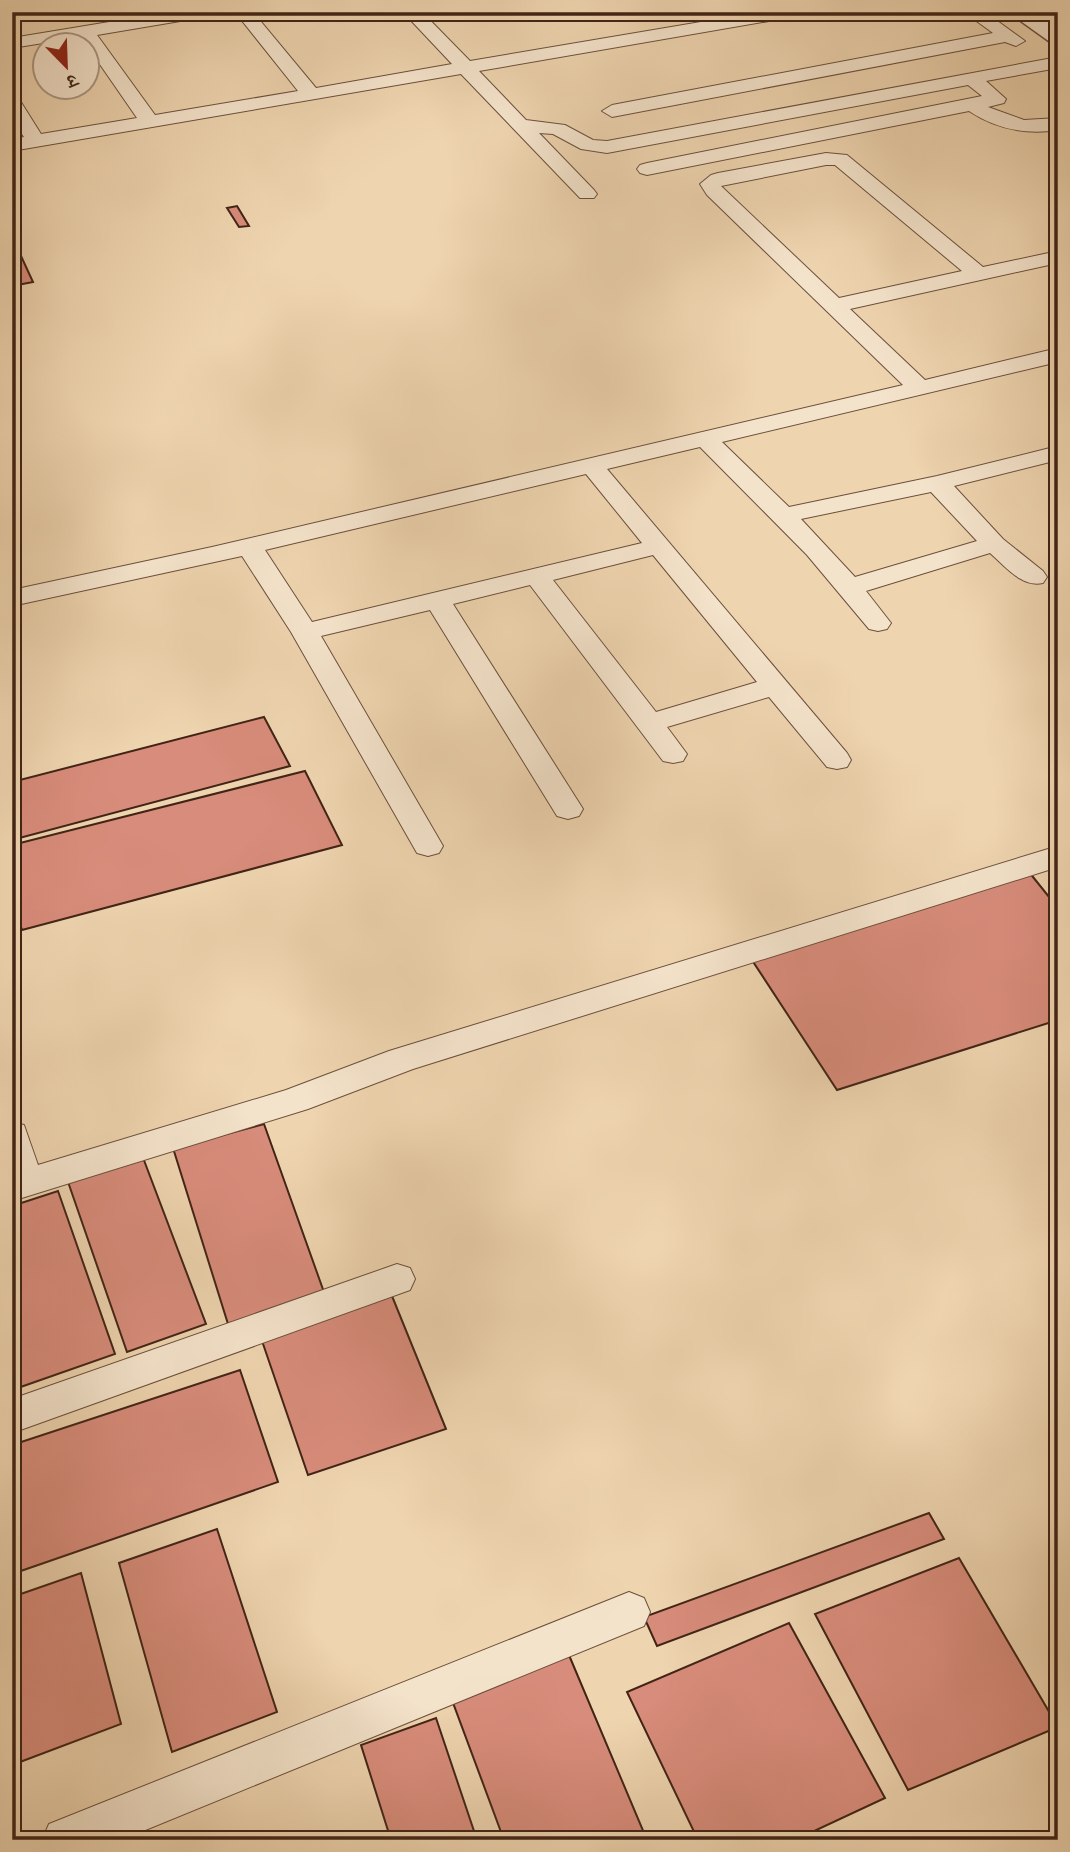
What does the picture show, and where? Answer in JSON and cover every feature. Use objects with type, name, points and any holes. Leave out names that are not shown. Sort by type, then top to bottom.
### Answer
[{"type":"street","points":[[12,43],[86,31],[104,20],[204,12]]},
{"type":"street","points":[[243,12],[311,94]]},
{"type":"street","points":[[412,12],[586,194]]},
{"type":"street","points":[[12,145],[792,12]]},
{"type":"street","points":[[972,12],[1027,47],[1058,46]]},
{"type":"street","points":[[1019,12],[1058,37]]},
{"type":"street","points":[[1037,12],[1058,25]]},
{"type":"street","points":[[86,31],[150,122]]},
{"type":"street","points":[[612,111],[1008,36]]},
{"type":"street","points":[[867,62],[903,91]]},
{"type":"street","points":[[522,125],[558,129],[588,145],[607,147],[1058,62]]},
{"type":"street","points":[[647,169],[997,99],[971,78]]},
{"type":"street","points":[[739,88],[773,115]]},
{"type":"street","points":[[12,103],[36,141]]},
{"type":"street","points":[[973,105],[993,119],[1013,125],[1033,128],[1058,124]]},
{"type":"street","points":[[808,138],[832,158],[847,162],[978,274]]},
{"type":"street","points":[[832,158],[718,179],[710,184],[714,191],[918,386]]},
{"type":"street","points":[[833,306],[1058,257]]},
{"type":"street","points":[[12,598],[249,546],[1058,355]]},
{"type":"street","points":[[703,437],[786,516],[851,587],[878,623]]},
{"type":"street","points":[[786,516],[1053,459]]},
{"type":"street","points":[[591,465],[837,760]]},
{"type":"street","points":[[937,483],[994,544],[1034,577]]},
{"type":"street","points":[[851,587],[994,544]]},
{"type":"street","points":[[249,546],[305,632],[428,846]]},
{"type":"street","points":[[305,632],[660,546]]},
{"type":"street","points":[[536,576],[673,754]]},
{"type":"street","points":[[437,600],[568,809]]},
{"type":"street","points":[[650,723],[776,686]]},
{"type":"street","points":[[12,1135],[19,1184],[296,1100],[401,1060],[1058,856]]},
{"type":"street","points":[[12,1416],[397,1279]]},
{"type":"street","points":[[65,1840],[629,1612]]},
{"type":"building","points":[[237,206],[249,226],[239,227],[227,208]]},
{"type":"building","points":[[21,256],[33,282],[12,286],[12,258]]},
{"type":"building","points":[[264,717],[290,766],[12,840],[12,782]]},
{"type":"building","points":[[305,771],[342,845],[22,930],[12,899],[12,845]]},
{"type":"building","points":[[1029,872],[1058,908],[1058,1020],[837,1090],[748,954]]},
{"type":"building","points":[[264,1124],[325,1295],[228,1324],[173,1148]]},
{"type":"building","points":[[142,1155],[206,1324],[127,1352],[67,1179]]},
{"type":"building","points":[[58,1191],[115,1354],[12,1390],[12,1206]]},
{"type":"building","points":[[392,1296],[446,1429],[308,1475],[261,1338]]},
{"type":"building","points":[[240,1370],[278,1482],[12,1574],[12,1445]]},
{"type":"building","points":[[929,1513],[944,1539],[657,1646],[644,1617]]},
{"type":"building","points":[[217,1529],[277,1712],[172,1752],[119,1563]]},
{"type":"building","points":[[959,1558],[1058,1727],[908,1790],[815,1614]]},
{"type":"building","points":[[81,1573],[121,1724],[12,1765],[12,1597]]},
{"type":"building","points":[[789,1623],[885,1798],[795,1840],[698,1840],[627,1692]]},
{"type":"building","points":[[566,1648],[647,1840],[504,1840],[449,1692]]},
{"type":"building","points":[[436,1718],[477,1840],[391,1840],[361,1745]]}]
